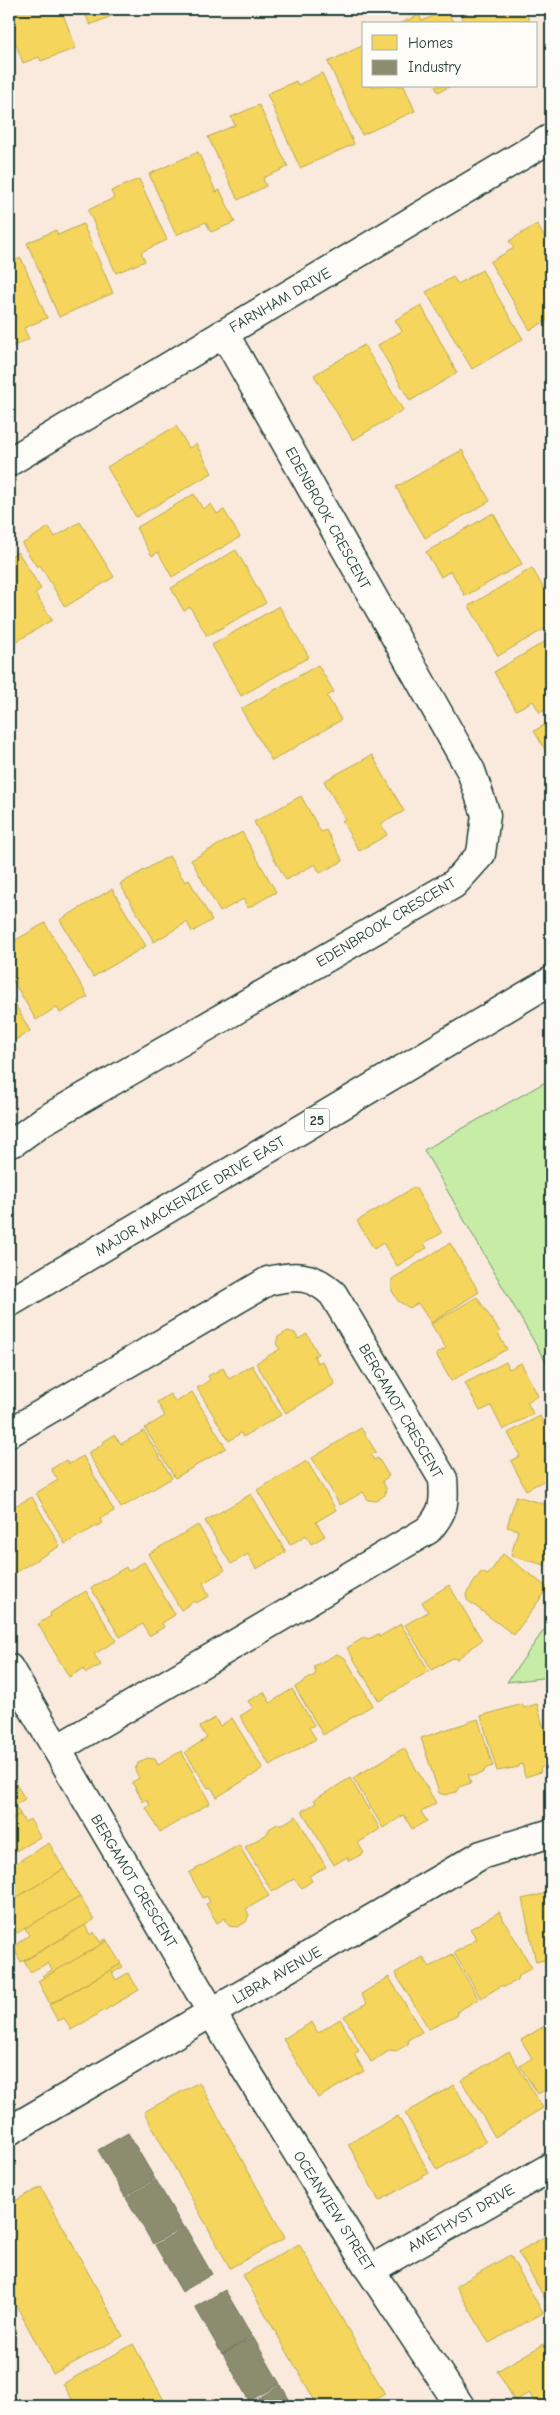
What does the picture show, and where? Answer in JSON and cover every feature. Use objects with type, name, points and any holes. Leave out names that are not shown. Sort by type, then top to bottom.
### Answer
[{"type":"street","name":"FARNHAM DRIVE","points":[[9,462],[551,138]]},
{"type":"street","name":"EDENBROOK CRESCENT","points":[[9,1143],[14,1142],[51,1116],[454,884],[481,854],[486,815],[471,771],[224,333]]},
{"type":"street","name":"MAJOR MACKENZIE DRIVE EAST","points":[[9,1303],[551,981]]},
{"type":"street","name":"BERGAMOT CRESCENT","points":[[9,1433],[268,1281],[282,1278],[309,1278],[322,1284],[333,1294],[442,1479],[444,1498],[440,1515],[428,1530],[57,1749]]},
{"type":"street","name":"BERGAMOT CRESCENT","points":[[9,1668],[212,2013]]},
{"type":"street","name":"LIBRA AVENUE","points":[[9,2131],[481,1855],[551,1833]]},
{"type":"street","name":"OCEANVIEW STREET","points":[[212,2013],[370,2270],[460,2406]]},
{"type":"street","name":"AMETHYST DRIVE","points":[[370,2270],[551,2167]]},
{"type":"green space","points":[[551,1079],[551,1371],[424,1150]]},
{"type":"green space","points":[[551,1620],[551,1677],[507,1682]]},
{"type":"building: Homes","points":[[9,9],[61,9],[76,48],[41,61],[39,57],[23,63],[9,26]]},
{"type":"building: Homes","points":[[83,9],[128,9],[90,25]]},
{"type":"building: Homes","points":[[458,9],[524,9],[530,22],[464,22]]},
{"type":"building: Homes","points":[[447,10],[453,22],[403,22],[419,15],[422,21]]},
{"type":"building: Homes","points":[[362,46],[362,88],[405,88],[415,111],[362,135],[328,62]]},
{"type":"building: Homes","points":[[322,73],[354,144],[300,168],[267,94],[296,81],[298,85]]},
{"type":"building: Homes","points":[[436,88],[447,88],[438,92]]},
{"type":"building: Homes","points":[[259,105],[288,167],[263,178],[266,186],[238,200],[208,137],[235,125],[231,117]]},
{"type":"building: Homes","points":[[198,152],[216,192],[220,190],[235,222],[211,232],[206,222],[176,235],[149,174]]},
{"type":"building: Homes","points":[[139,179],[167,240],[141,252],[145,261],[116,273],[88,210],[114,198],[111,191]]},
{"type":"building: Homes","points":[[83,224],[113,293],[59,317],[27,243],[56,230],[58,235]]},
{"type":"building: Homes","points":[[537,224],[551,249],[551,318],[530,330],[490,262],[514,248],[509,241]]},
{"type":"building: Homes","points":[[21,258],[47,318],[24,328],[29,339],[9,348],[9,263]]},
{"type":"building: Homes","points":[[482,270],[523,339],[472,369],[426,292],[453,277],[458,284]]},
{"type":"building: Homes","points":[[421,305],[457,373],[410,401],[378,345],[402,331],[395,320]]},
{"type":"building: Homes","points":[[364,345],[403,410],[353,440],[314,375]]},
{"type":"building: Homes","points":[[176,426],[189,448],[196,444],[212,473],[136,517],[107,467]]},
{"type":"building: Homes","points":[[462,450],[490,501],[425,538],[396,487]]},
{"type":"building: Homes","points":[[194,494],[203,509],[211,504],[217,514],[224,510],[240,537],[172,577],[158,552],[152,556],[136,528]]},
{"type":"building: Homes","points":[[493,513],[522,564],[465,596],[451,571],[441,577],[426,552]]},
{"type":"building: Homes","points":[[80,522],[114,577],[65,607],[40,565],[37,567],[22,544],[49,527],[55,537]]},
{"type":"building: Homes","points":[[236,550],[266,603],[207,636],[190,607],[184,611],[171,588]]},
{"type":"building: Homes","points":[[18,552],[41,589],[35,593],[52,620],[9,646],[9,557]]},
{"type":"building: Homes","points":[[532,568],[551,601],[551,625],[498,656],[469,606]]},
{"type":"building: Homes","points":[[279,606],[309,657],[241,696],[212,645]]},
{"type":"building: Homes","points":[[551,638],[551,706],[540,713],[533,701],[516,710],[494,672]]},
{"type":"building: Homes","points":[[318,665],[334,692],[327,696],[341,720],[272,761],[241,709]]},
{"type":"building: Homes","points":[[551,721],[551,760],[534,731]]},
{"type":"building: Homes","points":[[372,755],[404,811],[381,824],[387,835],[359,851],[342,821],[345,819],[324,781]]},
{"type":"building: Homes","points":[[301,796],[321,832],[326,830],[343,861],[320,873],[315,864],[286,880],[254,822]]},
{"type":"building: Homes","points":[[242,832],[276,892],[248,908],[243,899],[220,912],[191,860]]},
{"type":"building: Homes","points":[[169,856],[185,882],[189,880],[212,920],[192,932],[187,922],[154,942],[120,884]]},
{"type":"building: Homes","points":[[112,889],[146,946],[93,977],[60,920]]},
{"type":"building: Homes","points":[[45,923],[88,997],[60,1013],[57,1007],[36,1020],[9,974],[9,944]]},
{"type":"building: Homes","points":[[9,993],[30,1031],[9,1044]]},
{"type":"building: Homes","points":[[415,1187],[442,1233],[424,1243],[427,1248],[397,1266],[383,1243],[374,1249],[357,1221]]},
{"type":"building: Homes","points":[[450,1243],[479,1292],[431,1323],[418,1303],[410,1308],[398,1301],[392,1291],[392,1279]]},
{"type":"building: Homes","points":[[477,1297],[500,1332],[498,1334],[507,1349],[451,1381],[436,1354],[446,1348],[431,1324]]},
{"type":"building: Homes","points":[[288,1331],[295,1333],[298,1339],[307,1334],[318,1354],[314,1356],[317,1363],[322,1361],[335,1384],[286,1413],[256,1363],[280,1349],[276,1344],[278,1337]]},
{"type":"building: Homes","points":[[506,1362],[509,1369],[521,1363],[538,1396],[527,1402],[533,1414],[503,1430],[491,1406],[480,1411],[465,1383]]},
{"type":"building: Homes","points":[[252,1365],[281,1415],[243,1437],[241,1433],[229,1441],[197,1388],[210,1380],[208,1376],[223,1368],[229,1379]]},
{"type":"building: Homes","points":[[192,1392],[226,1448],[175,1478],[145,1428],[165,1416],[157,1402],[170,1394],[176,1402]]},
{"type":"building: Homes","points":[[540,1416],[544,1425],[551,1421],[551,1477],[526,1490],[511,1461],[520,1456],[508,1433]]},
{"type":"building: Homes","points":[[361,1428],[376,1452],[371,1455],[374,1460],[378,1458],[389,1476],[382,1481],[386,1488],[385,1495],[376,1501],[368,1500],[363,1492],[340,1505],[312,1458]]},
{"type":"building: Homes","points":[[144,1431],[172,1478],[121,1508],[88,1453],[104,1444],[103,1442],[114,1435],[121,1444]]},
{"type":"building: Homes","points":[[83,1456],[114,1511],[100,1519],[102,1523],[65,1544],[36,1493],[58,1480],[51,1469],[66,1460],[69,1464]]},
{"type":"building: Homes","points":[[307,1461],[336,1510],[316,1522],[325,1536],[311,1544],[306,1535],[290,1545],[257,1490]]},
{"type":"building: Homes","points":[[251,1494],[286,1552],[256,1569],[248,1554],[231,1564],[205,1521]]},
{"type":"building: Homes","points":[[516,1496],[551,1506],[551,1555],[548,1554],[545,1565],[511,1556],[518,1530],[507,1527]]},
{"type":"building: Homes","points":[[32,1497],[60,1546],[9,1576],[9,1509]]},
{"type":"building: Homes","points":[[198,1525],[225,1570],[203,1583],[209,1596],[196,1603],[194,1601],[181,1610],[148,1554]]},
{"type":"building: Homes","points":[[503,1554],[548,1588],[514,1635],[467,1600],[466,1594],[481,1572],[488,1575]]},
{"type":"building: Homes","points":[[144,1562],[175,1615],[162,1623],[164,1627],[149,1636],[143,1624],[120,1637],[91,1588],[126,1567],[128,1571]]},
{"type":"building: Homes","points":[[449,1585],[482,1640],[457,1659],[452,1658],[432,1670],[405,1625],[428,1612],[422,1602]]},
{"type":"building: Homes","points":[[86,1591],[116,1641],[94,1654],[101,1665],[86,1673],[83,1669],[69,1677],[38,1624],[51,1616],[50,1613]]},
{"type":"building: Homes","points":[[401,1624],[429,1671],[379,1701],[347,1648],[365,1637],[367,1640],[378,1634],[379,1637]]},
{"type":"building: Homes","points":[[337,1654],[345,1658],[373,1705],[323,1735],[295,1687],[316,1674],[314,1666]]},
{"type":"building: Homes","points":[[292,1689],[314,1725],[309,1728],[316,1739],[270,1766],[240,1716],[253,1708],[248,1701],[264,1692],[270,1703]]},
{"type":"building: Homes","points":[[522,1704],[524,1708],[537,1704],[551,1753],[551,1764],[540,1768],[541,1772],[525,1777],[522,1764],[519,1767],[497,1771],[481,1716]]},
{"type":"building: Homes","points":[[215,1718],[220,1726],[232,1718],[263,1769],[217,1797],[211,1787],[208,1788],[185,1752],[207,1738],[200,1727]]},
{"type":"building: Homes","points":[[478,1719],[493,1766],[486,1768],[483,1773],[473,1776],[468,1774],[471,1783],[459,1787],[456,1792],[445,1795],[439,1793],[421,1738]]},
{"type":"building: Homes","points":[[404,1748],[436,1803],[421,1812],[427,1821],[412,1829],[404,1815],[383,1828],[353,1778]]},
{"type":"building: Homes","points":[[181,1751],[210,1803],[160,1832],[146,1808],[150,1805],[146,1799],[143,1802],[132,1782],[139,1778],[135,1770],[138,1763],[147,1758],[155,1759],[158,1765]]},
{"type":"building: Homes","points":[[350,1778],[380,1829],[358,1843],[364,1853],[349,1861],[347,1857],[334,1865],[302,1811],[316,1803],[314,1800]]},
{"type":"building: Homes","points":[[15,1782],[25,1799],[15,1805],[20,1814],[9,1821],[9,1786]]},
{"type":"building: Homes","points":[[20,1814],[25,1822],[30,1819],[40,1837],[9,1855],[9,1821]]},
{"type":"building: Homes","points":[[296,1816],[326,1867],[309,1876],[312,1881],[302,1888],[294,1879],[272,1892],[245,1847],[267,1834],[269,1829],[277,1824],[283,1824]]},
{"type":"building: Homes","points":[[49,1843],[64,1869],[9,1902],[9,1867]]},
{"type":"building: Homes","points":[[239,1845],[269,1896],[246,1909],[249,1915],[246,1922],[237,1927],[229,1926],[225,1918],[217,1923],[206,1904],[210,1902],[207,1896],[203,1898],[189,1873]]},
{"type":"building: Homes","points":[[64,1869],[80,1897],[17,1933],[9,1922],[9,1902]]},
{"type":"building: Homes","points":[[551,1892],[551,1960],[536,1962],[522,1899]]},
{"type":"building: Homes","points":[[80,1897],[94,1920],[21,1962],[13,1947],[29,1935],[25,1928]]},
{"type":"building: Homes","points":[[499,1912],[532,1968],[519,1975],[518,1980],[506,1986],[501,1986],[481,1998],[454,1953],[477,1939],[470,1929]]},
{"type":"building: Homes","points":[[85,1925],[90,1935],[94,1932],[100,1942],[106,1939],[107,1941],[44,1978],[42,1976],[52,1970],[48,1963],[30,1972],[24,1961]]},
{"type":"building: Homes","points":[[107,1941],[121,1964],[50,2004],[38,1981]]},
{"type":"building: Homes","points":[[452,1954],[479,1999],[458,2011],[457,2016],[429,2029],[395,1973],[423,1957],[430,1967]]},
{"type":"building: Homes","points":[[121,1964],[123,1967],[112,1973],[116,1980],[128,1973],[139,1990],[71,2030],[64,2018],[58,2021],[49,2005]]},
{"type":"building: Homes","points":[[389,1977],[422,2032],[409,2039],[408,2044],[396,2051],[391,2050],[371,2062],[344,2016],[367,2003],[361,1994]]},
{"type":"building: Homes","points":[[340,2019],[359,2051],[354,2054],[364,2071],[318,2098],[283,2039],[312,2022],[318,2033]]},
{"type":"building: Homes","points":[[551,2022],[551,2086],[538,2094],[520,2066],[532,2058],[521,2040]]},
{"type":"building: Homes","points":[[509,2051],[543,2108],[495,2137],[461,2080]]},
{"type":"building: Homes","points":[[199,2082],[285,2238],[230,2268],[144,2112]]},
{"type":"building: Homes","points":[[454,2085],[486,2142],[437,2170],[405,2113]]},
{"type":"building: Homes","points":[[398,2116],[429,2173],[379,2201],[348,2144]]},
{"type":"building: Homes","points":[[41,2187],[123,2336],[53,2374],[9,2292],[9,2204]]},
{"type":"building: Homes","points":[[551,2233],[551,2306],[550,2307],[518,2252]]},
{"type":"building: Homes","points":[[299,2244],[385,2394],[363,2406],[318,2406],[243,2275]]},
{"type":"building: Homes","points":[[510,2255],[543,2313],[489,2343],[456,2286]]},
{"type":"building: Homes","points":[[551,2340],[551,2406],[537,2406],[529,2393],[515,2401],[497,2371]]},
{"type":"building: Homes","points":[[133,2344],[167,2406],[76,2406],[63,2384]]},
{"type":"building: Homes","points":[[402,2400],[405,2406],[389,2406]]},
{"type":"building: Industry","points":[[128,2133],[155,2179],[125,2197],[98,2150]]},
{"type":"building: Industry","points":[[156,2180],[183,2227],[153,2244],[126,2198]]},
{"type":"building: Industry","points":[[185,2227],[212,2274],[182,2292],[155,2245]]},
{"type":"building: Industry","points":[[225,2290],[252,2336],[222,2354],[195,2307]]},
{"type":"building: Industry","points":[[253,2337],[280,2384],[249,2401],[223,2354]]},
{"type":"building: Industry","points":[[281,2385],[293,2406],[252,2406],[250,2403]]}]
